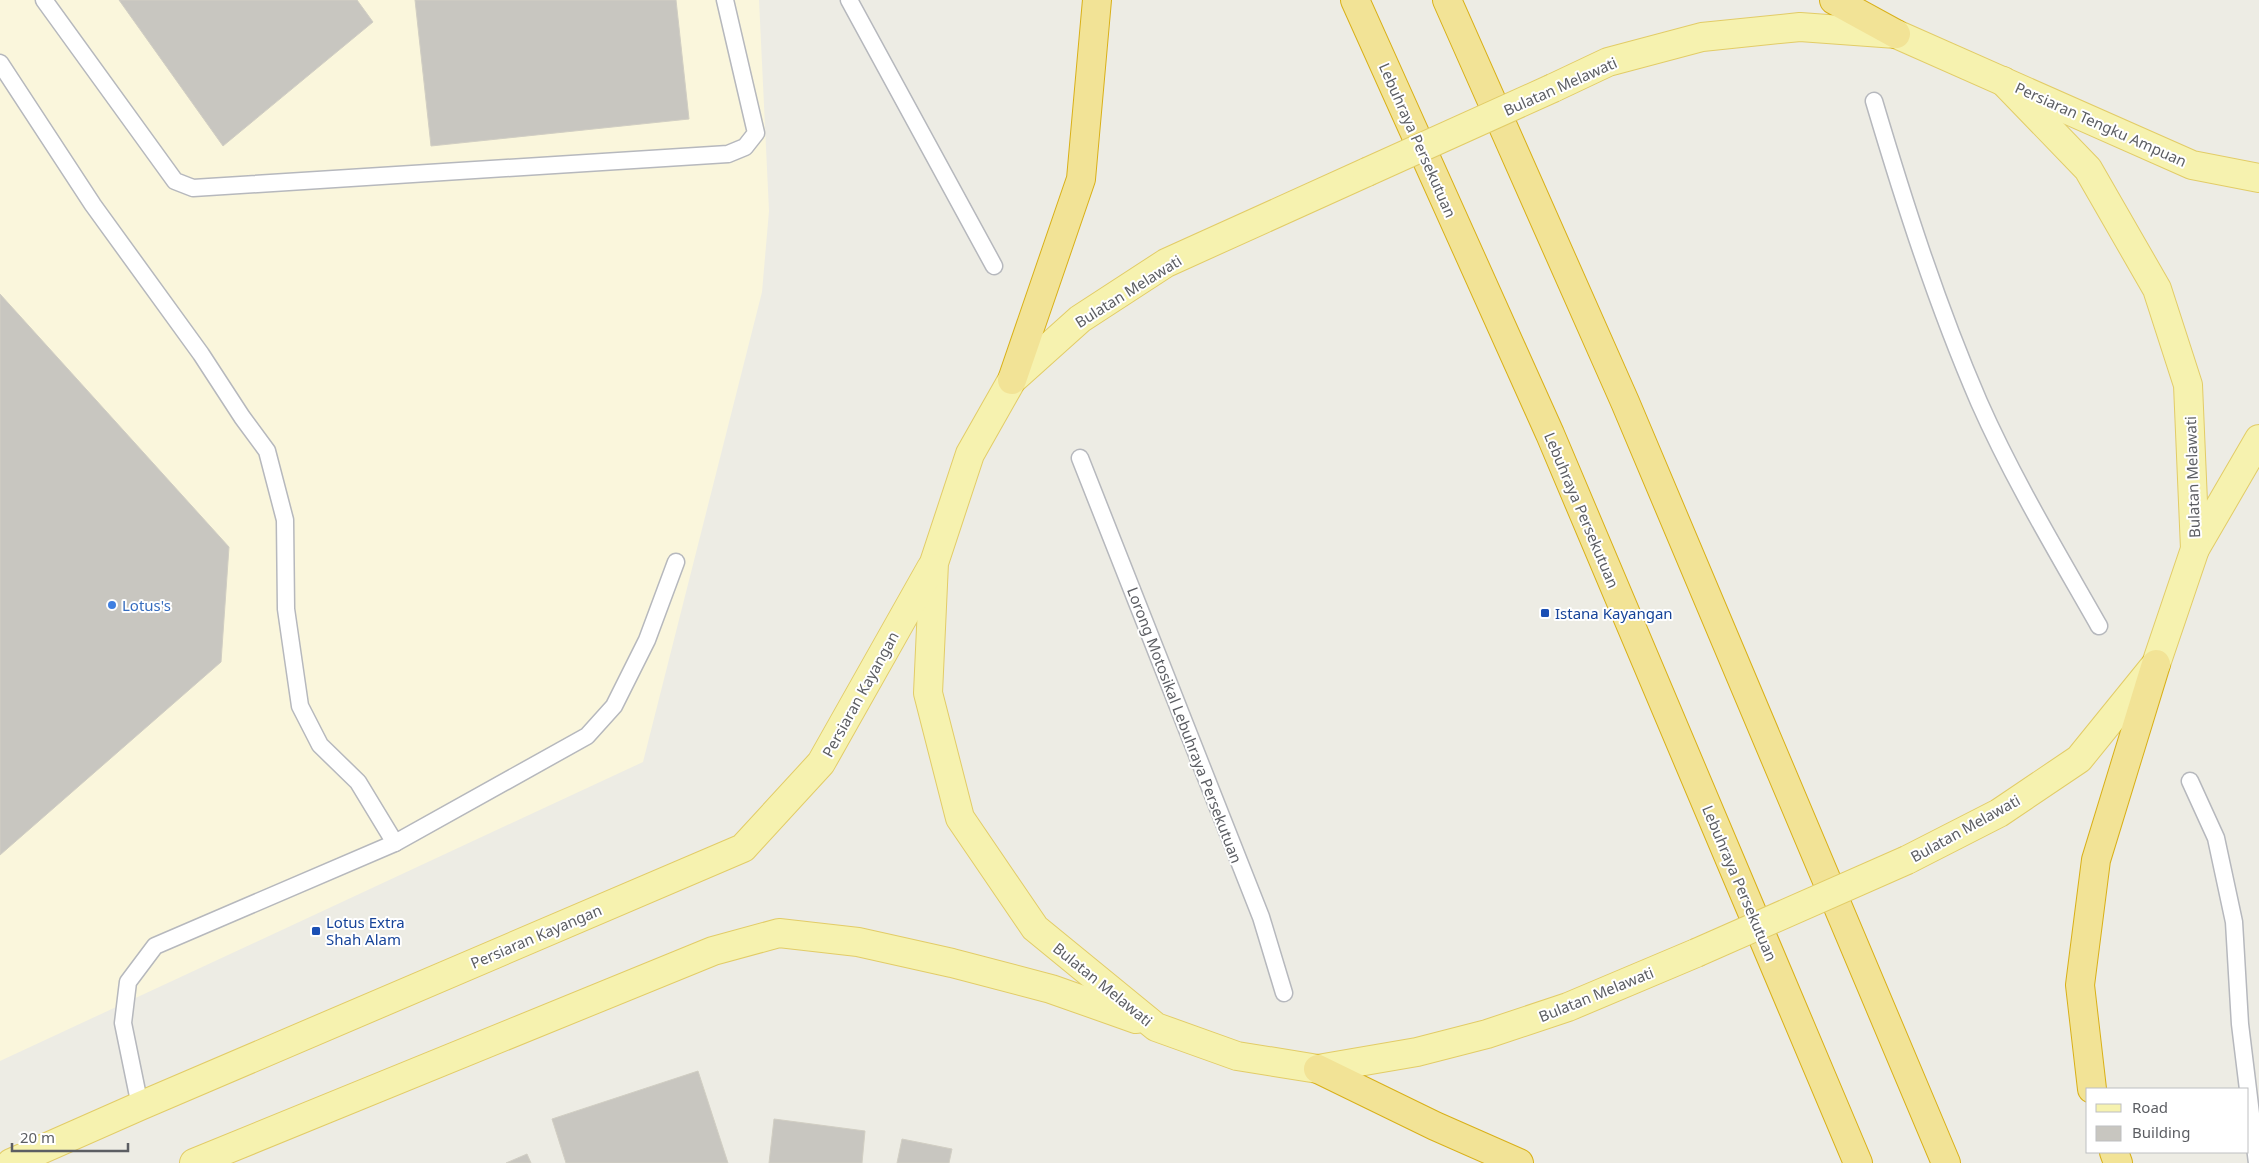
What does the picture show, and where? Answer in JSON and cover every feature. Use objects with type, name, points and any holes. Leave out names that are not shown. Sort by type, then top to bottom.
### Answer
[{"type":"highway","points":[[1012,380],[1081,179],[1097,0]]},
{"type":"highway","name":"Lebuhraya Persekutuan","points":[[1355,0],[1550,434],[1858,1163]]},
{"type":"highway","points":[[1447,0],[1625,402],[1946,1163]]},
{"type":"highway","points":[[1834,0],[1896,34]]},
{"type":"highway","points":[[2092,1088],[2080,984],[2096,860],[2156,664]]},
{"type":"highway","points":[[1318,1069],[1435,1126],[1519,1163]]},
{"type":"main road","name":"Bulatan Melawati","points":[[1800,27],[1896,34],[2003,81],[2088,169],[2157,289],[2188,385],[2195,549],[2156,664],[2080,759],[1999,813],[1907,860],[1568,1007],[1487,1034],[1417,1052],[1318,1069],[1237,1056],[1156,1027],[1035,928],[960,818],[928,693],[934,562],[970,454],[1012,380],[1080,319],[1166,263],[1608,62],[1702,38],[1800,27]]},
{"type":"main road","name":"Persiaran Tengku Ampuan","points":[[2003,81],[2192,164],[2259,178]]},
{"type":"main road","points":[[2195,549],[2259,439]]},
{"type":"main road","name":"Persiaran Kayangan","points":[[11,1163],[743,848],[821,763],[934,562]]},
{"type":"main road","points":[[194,1163],[713,951],[780,933],[858,942],[952,962],[1051,989],[1156,1027]]},
{"type":"lane","points":[[44,0],[175,181],[193,188],[728,154],[745,147],[756,133],[726,0]]},
{"type":"lane","points":[[849,0],[994,266]]},
{"type":"lane","points":[[0,63],[93,205],[201,354],[242,417],[268,451],[285,520],[286,609],[300,706],[320,745],[358,782],[394,843]]},
{"type":"lane","points":[[1874,101],[1891,160],[1929,272],[1980,402],[2030,504],[2099,626]]},
{"type":"lane","name":"Lorong Motosikal Lebuhraya Persekutuan","points":[[1080,458],[1260,917],[1284,993]]},
{"type":"lane","points":[[140,1106],[123,1023],[128,982],[155,946],[394,843],[587,736],[614,706],[643,649],[676,562]]},
{"type":"lane","points":[[2190,781],[2216,838],[2234,922],[2240,1024],[2248,1088]]},
{"type":"lane","points":[[2249,1098],[2257,1163]]},
{"type":"shaded area","points":[[0,0],[759,0],[769,211],[762,292],[643,762],[0,1061]]},
{"type":"building","points":[[119,0],[357,0],[373,22],[223,146]]},
{"type":"building","points":[[415,0],[676,0],[689,119],[431,146]]},
{"type":"building","name":"Lotus's","points":[[0,294],[229,547],[221,662],[0,855]]},
{"type":"building","points":[[698,1071],[728,1163],[566,1163],[552,1119]]},
{"type":"building","points":[[774,1119],[865,1131],[862,1163],[769,1163]]},
{"type":"building","points":[[902,1139],[952,1149],[949,1163],[897,1163]]},
{"type":"building","points":[[527,1154],[531,1163],[506,1163]]},
{"type":"place","name":"Lotus's","points":[[112,605]]},
{"type":"place","name":"Istana Kayangan","points":[[1545,613]]},
{"type":"place","name":"Lotus Extra Shah Alam","points":[[316,931]]}]
